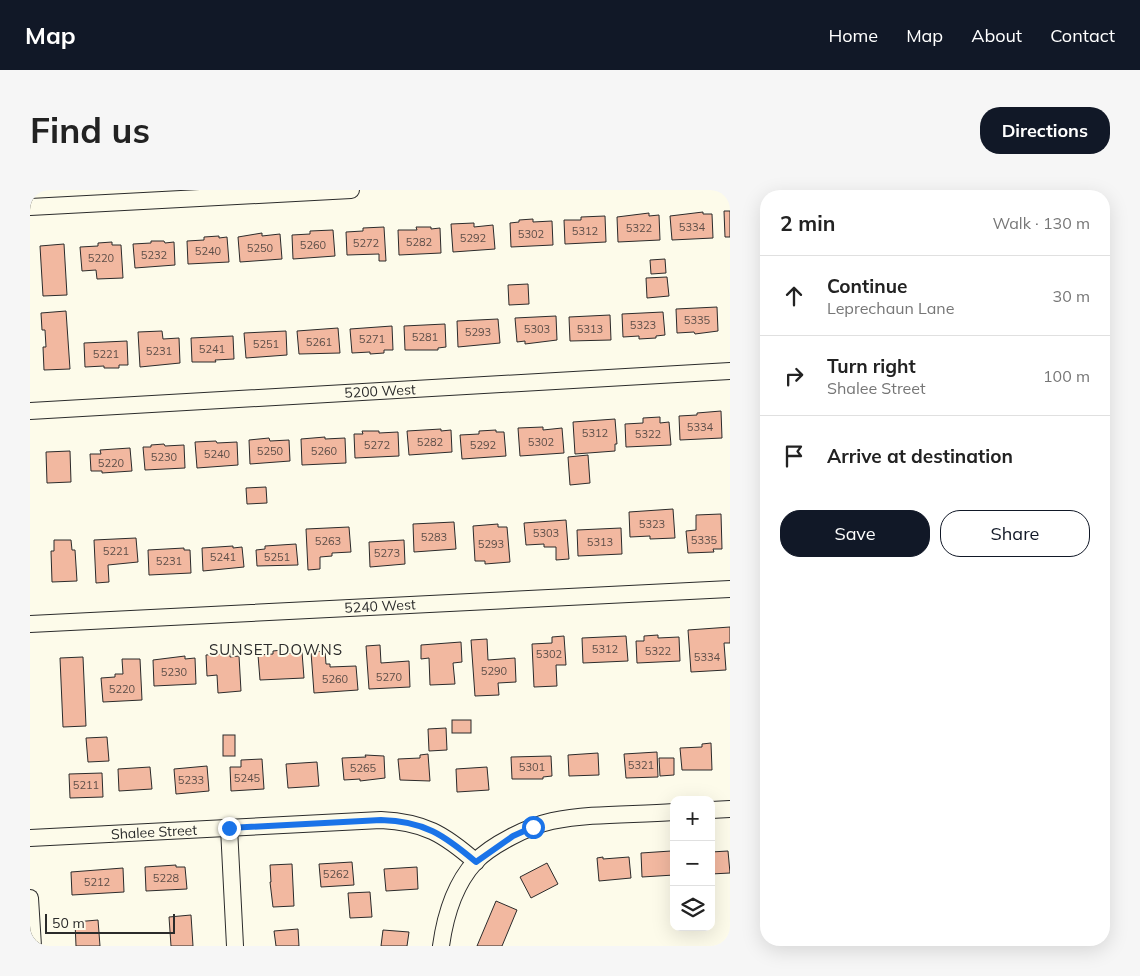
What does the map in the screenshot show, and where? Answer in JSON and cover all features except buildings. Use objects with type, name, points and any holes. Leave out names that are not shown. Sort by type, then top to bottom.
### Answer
[{"type":"street","points":[[30,207],[351,190]]},
{"type":"street","name":"5200 West","points":[[30,411],[730,371]]},
{"type":"street","name":"5240 West","points":[[30,624],[730,588]]},
{"type":"street","points":[[715,810],[730,809]]},
{"type":"street","points":[[441,946],[450,907],[462,882],[476,862],[513,836],[552,821],[670,812]]},
{"type":"street","name":"Shalee Street","points":[[30,838],[381,820],[400,821],[417,824],[437,833],[456,845],[476,862]]},
{"type":"street","points":[[229,828],[235,946]]},
{"type":"street","points":[[30,898],[33,946]]},
{"type":"district","name":"SUNSET DOWNS","points":[[276,650]]},
{"type":"route","points":[[229,828],[381,820],[400,821],[417,824],[437,833],[456,845],[476,862],[513,836],[533,827]]}]
